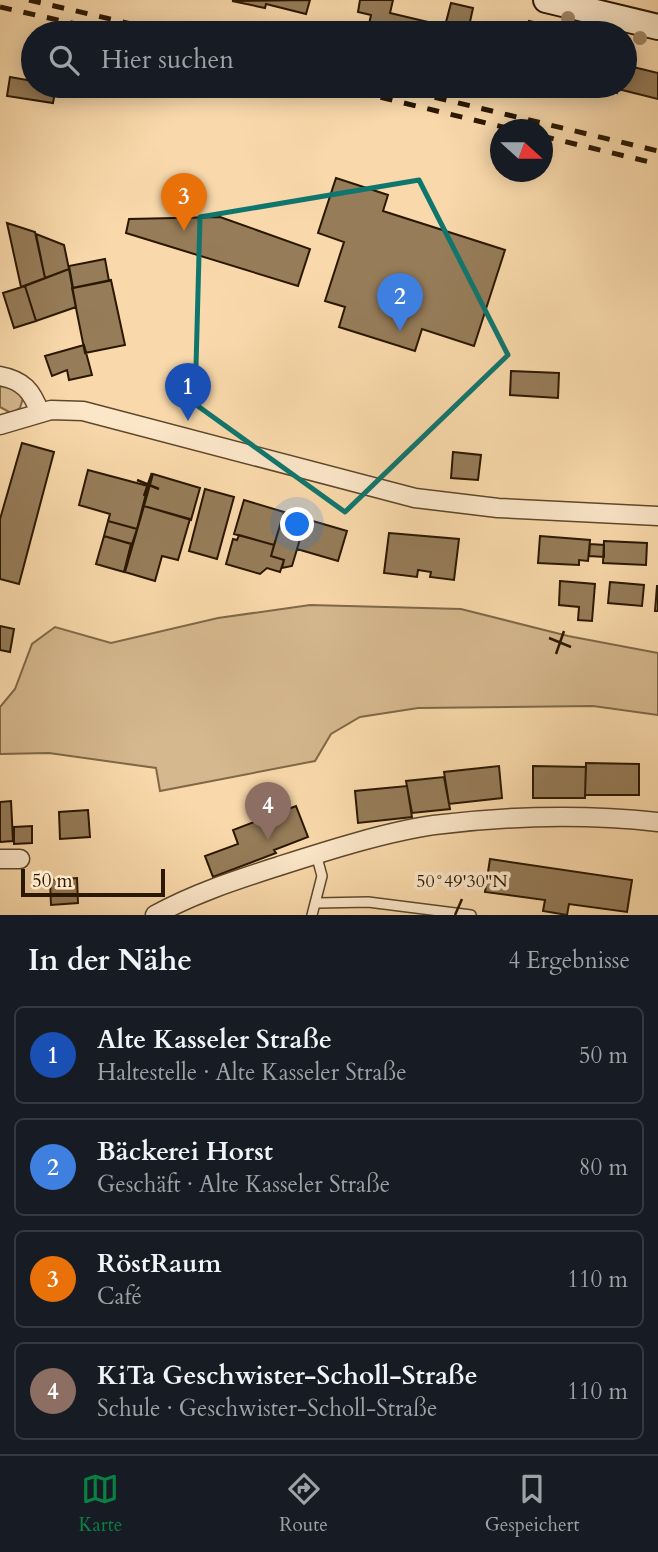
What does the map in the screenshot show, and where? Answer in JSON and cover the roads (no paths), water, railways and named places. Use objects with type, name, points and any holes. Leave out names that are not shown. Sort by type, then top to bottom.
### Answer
[{"type":"main road","points":[[546,0],[633,21]]},
{"type":"main road","points":[[637,22],[658,27]]},
{"type":"street","points":[[0,376],[18,380],[26,386],[40,413]]},
{"type":"street","points":[[0,425],[51,410],[83,411],[415,498],[498,509],[658,516]]},
{"type":"street","points":[[155,915],[210,888],[316,854],[432,825],[542,818],[624,818],[658,822]]},
{"type":"street","points":[[0,859],[20,859]]},
{"type":"lane","points":[[312,915],[318,902],[322,876],[316,854]]},
{"type":"lane","points":[[318,902],[368,902],[471,915]]},
{"type":"railway","points":[[29,0],[119,21]]},
{"type":"railway","points":[[0,7],[62,21]]},
{"type":"railway","points":[[383,98],[490,124]]},
{"type":"railway","points":[[438,98],[658,151]]},
{"type":"railway","points":[[553,139],[658,164]]},
{"type":"place","name":"RöstRaum","points":[[184,231]]},
{"type":"place","name":"Bäckerei Horst","points":[[400,331]]},
{"type":"place","name":"Alte Kasseler Straße","points":[[188,421]]},
{"type":"place","name":"KiTa Geschwister-Scholl-Straße","points":[[268,840]]}]
